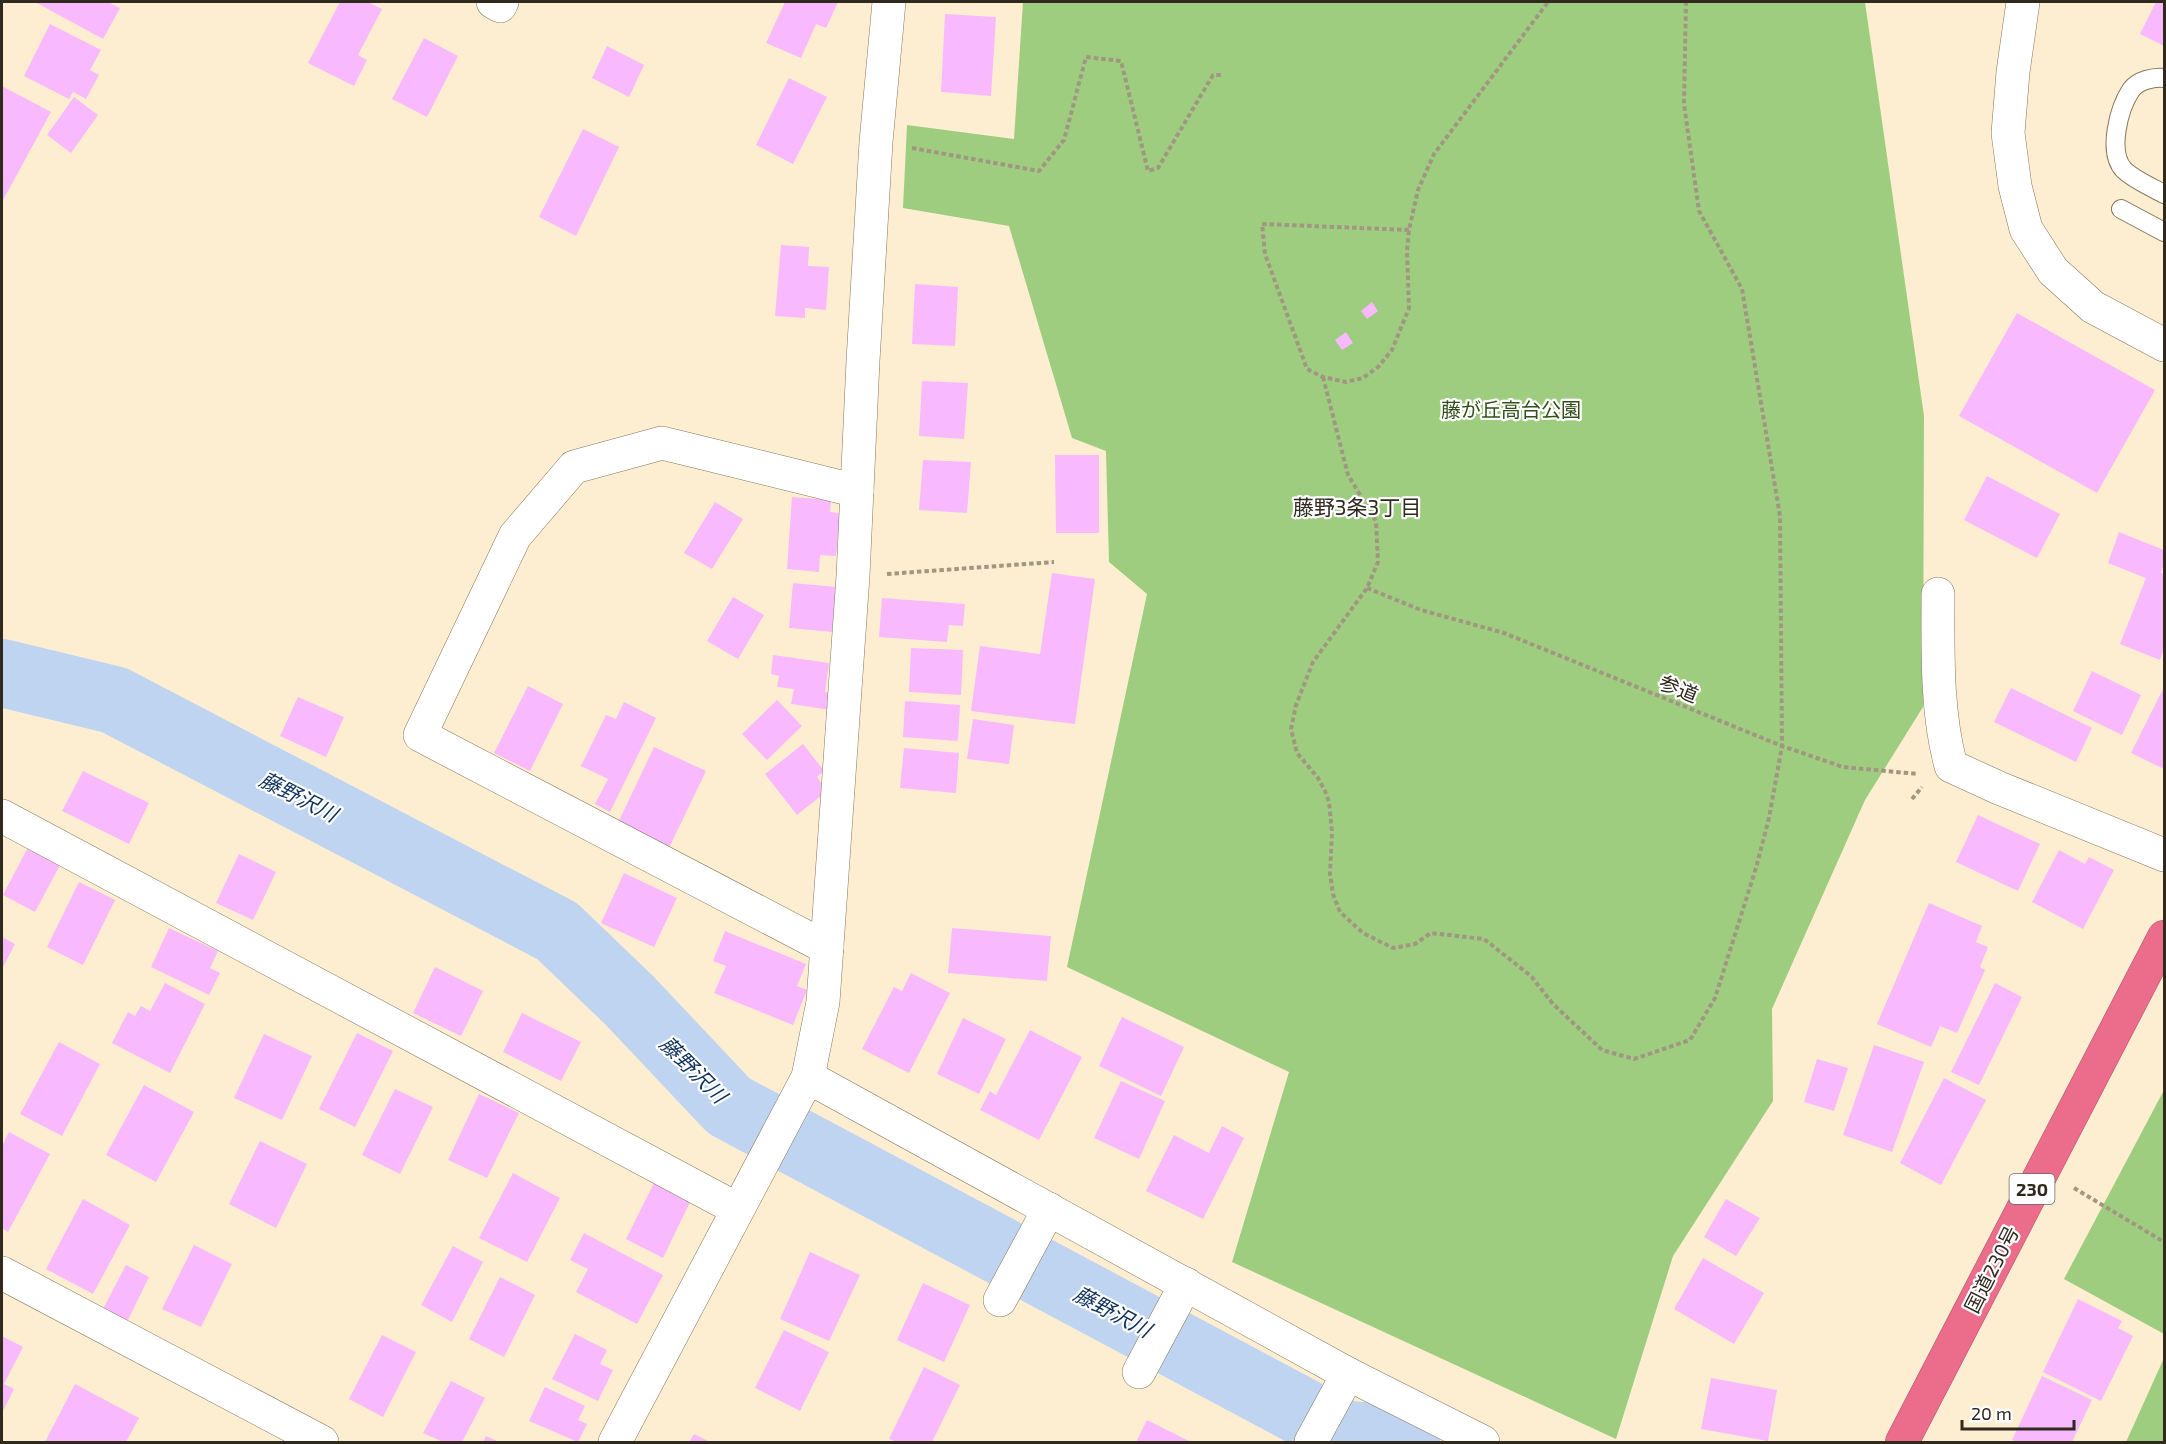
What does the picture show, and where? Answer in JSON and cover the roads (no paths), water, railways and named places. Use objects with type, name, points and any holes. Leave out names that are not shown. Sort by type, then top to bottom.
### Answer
[{"type":"highway","name":"国道230号","points":[[1902,1443],[2164,938]]},
{"type":"street","points":[[492,2],[500,6],[502,2]]},
{"type":"street","points":[[615,1443],[803,1085],[824,1002],[853,576],[876,142],[889,2]]},
{"type":"street","points":[[2023,2],[2013,72],[2008,133],[2015,186],[2026,229],[2053,271],[2093,307],[2164,345]]},
{"type":"street","points":[[827,948],[420,735],[514,536],[574,467],[662,443],[857,491]]},
{"type":"street","points":[[1938,594],[1938,648],[1943,716],[1951,766],[2164,855]]},
{"type":"street","points":[[2,816],[737,1209]]},
{"type":"street","points":[[803,1085],[1049,1209],[1348,1374],[1484,1443]]},
{"type":"street","points":[[1000,1300],[1049,1209]]},
{"type":"street","points":[[2,1273],[322,1443]]},
{"type":"street","points":[[1139,1372],[1186,1284]]},
{"type":"street","points":[[1312,1441],[1348,1374]]},
{"type":"lane","points":[[2164,78],[2153,77],[2132,88],[2118,120],[2115,148],[2123,169],[2164,194]]},
{"type":"lane","points":[[2121,210],[2164,232]]},
{"type":"waterway","name":"藤野沢川","points":[[2,673],[114,700],[557,931],[629,1000],[729,1106],[1346,1435],[1406,1439]]},
{"type":"district","name":"藤野3条3丁目","points":[[1357,506]]},
{"type":"park label","name":"藤が丘高台公園","points":[[1511,409]]}]
